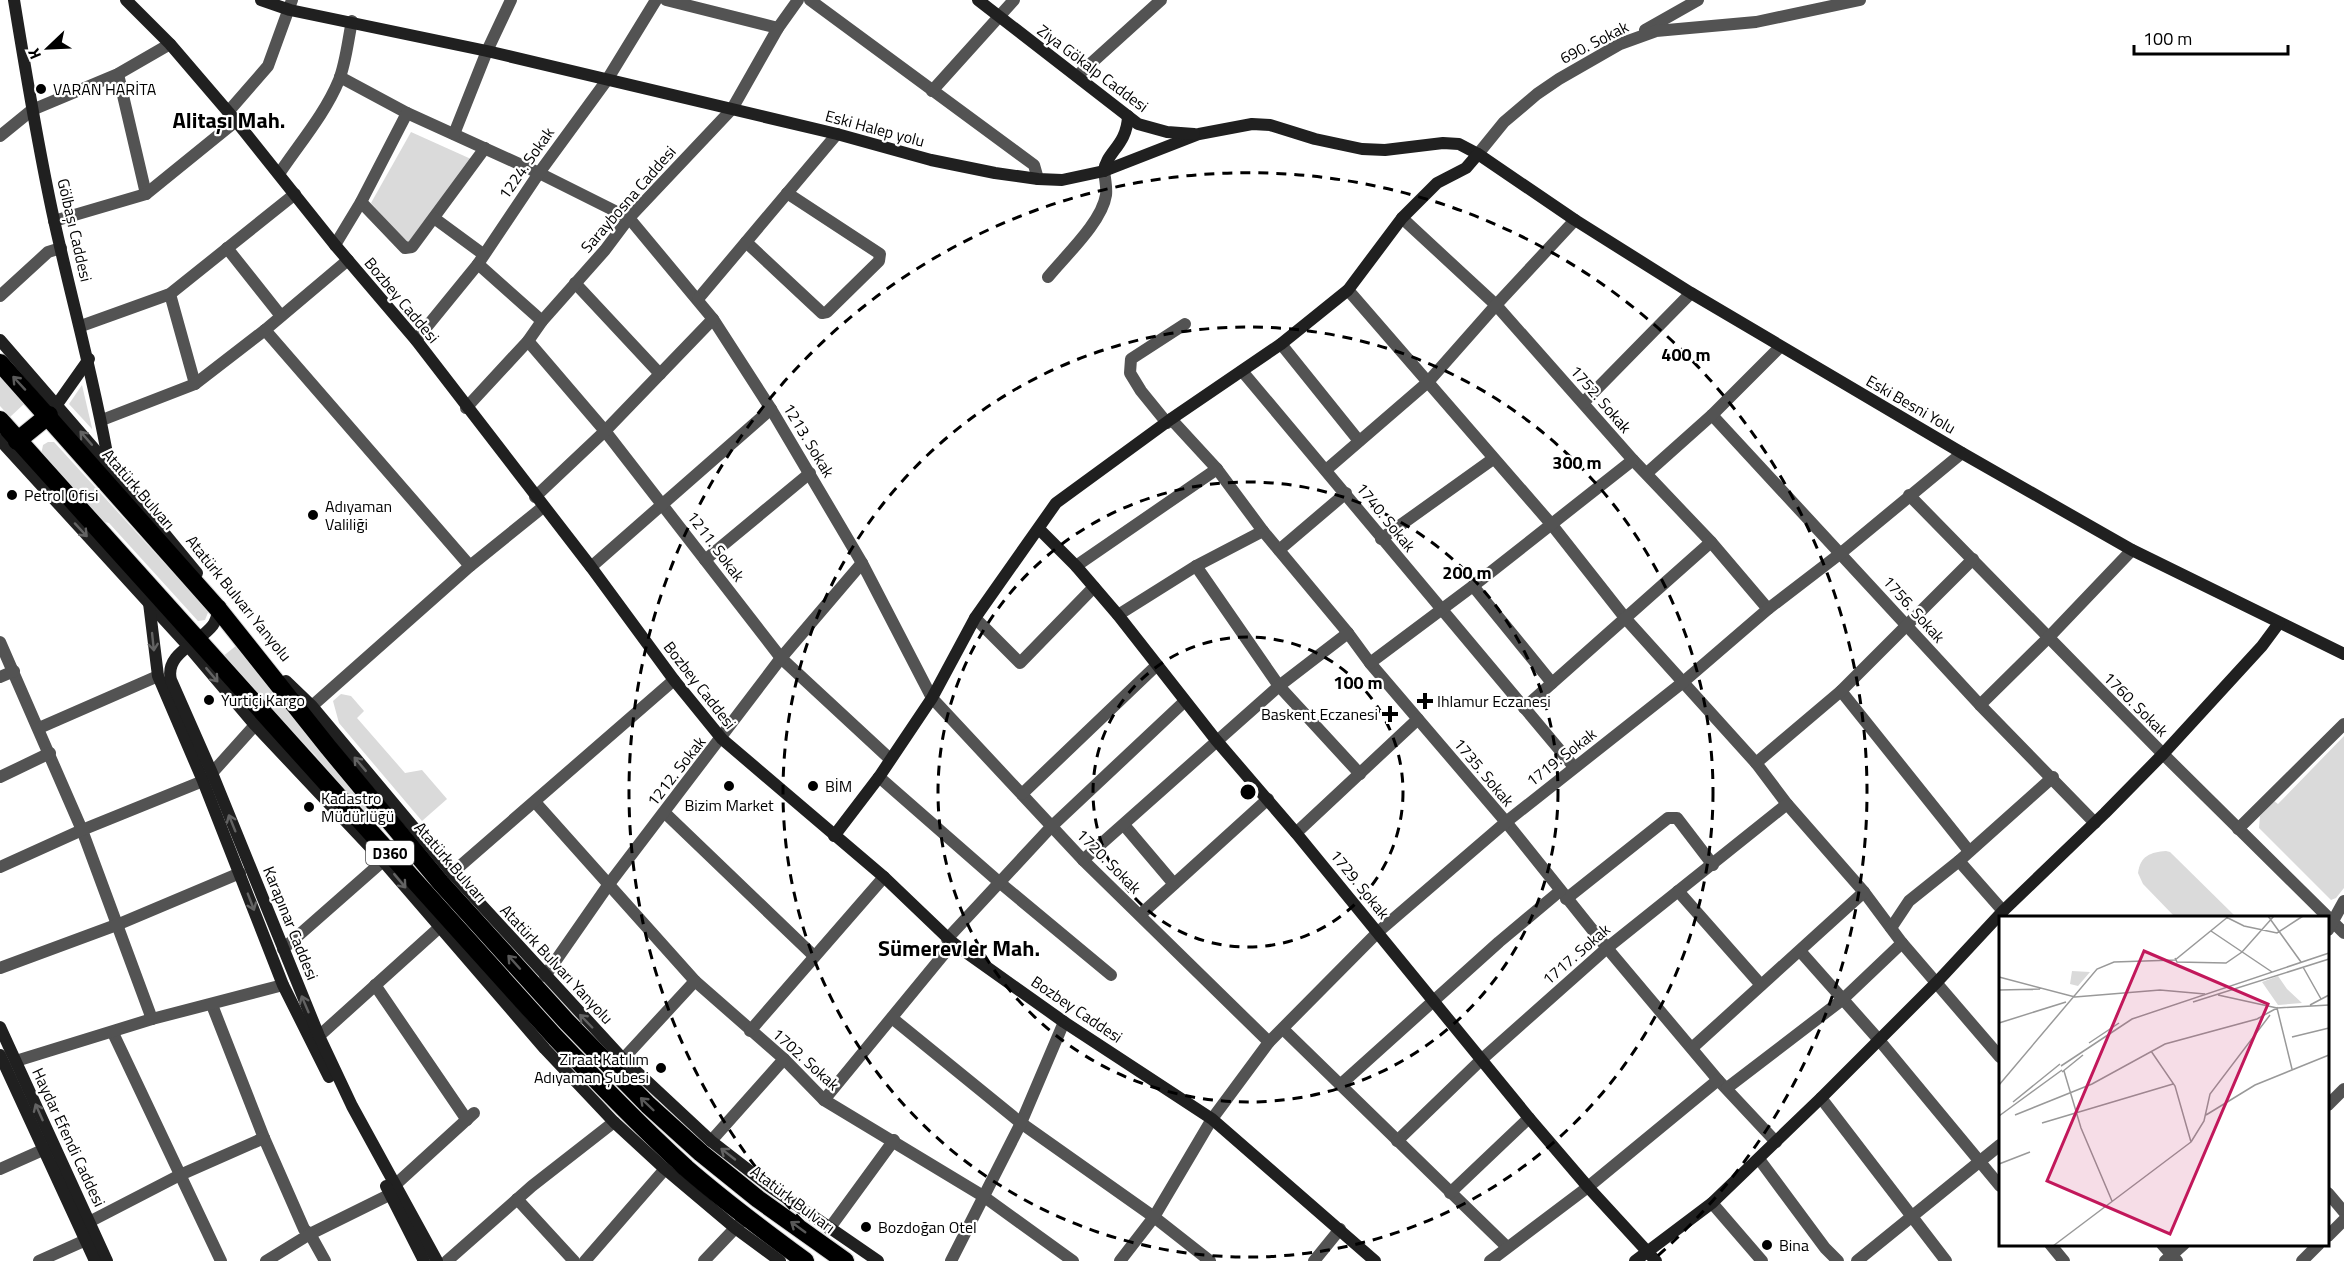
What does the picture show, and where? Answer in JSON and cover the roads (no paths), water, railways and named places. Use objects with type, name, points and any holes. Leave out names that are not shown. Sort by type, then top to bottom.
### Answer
[{"type":"highway","name":"Atatürk Bulvarı","points":[[0,363],[53,410],[220,606],[328,747],[441,883],[567,1022],[648,1105],[701,1153],[758,1199],[845,1261]]},
{"type":"highway","points":[[6,445],[53,410]]},
{"type":"highway","name":"D360","points":[[0,420],[6,445],[147,584],[193,643],[554,1036],[634,1119],[740,1223],[805,1261]]},
{"type":"street","name":"Gölbaşı Caddesi","points":[[14,0],[32,110],[54,221],[89,359],[109,466]]},
{"type":"street","name":"Bozbey Caddesi","points":[[126,0],[170,44],[232,116],[335,245],[416,340],[466,408],[591,567],[674,680],[722,739],[884,877],[950,941],[1064,1022],[1212,1119],[1375,1261]]},
{"type":"street","name":"Eski Halep yolu","points":[[261,0],[487,51],[837,134],[931,160],[995,173],[1062,180],[1104,171],[1199,134],[1235,126],[1270,125],[1315,139],[1362,149],[1385,150],[1443,143],[1459,144],[1478,154]]},
{"type":"street","points":[[454,134],[487,51],[511,0]]},
{"type":"street","name":"1224. Sokak","points":[[416,340],[480,259],[539,172],[607,80],[656,0]]},
{"type":"street","points":[[666,0],[778,28]]},
{"type":"street","name":"Saraybosna Caddesi","points":[[466,408],[528,341],[542,321],[605,250],[629,218],[732,109],[778,28],[798,0]]},
{"type":"street","points":[[810,0],[1034,165],[1038,178]]},
{"type":"street","name":"Ziya Gökalp Caddesi","points":[[978,0],[1138,124],[1167,132],[1199,134]]},
{"type":"street","points":[[932,91],[1014,0]]},
{"type":"street","points":[[1077,76],[1161,0]]},
{"type":"street","points":[[1620,44],[1698,0]]},
{"type":"street","name":"690. Sokak","points":[[1478,154],[1504,122],[1537,94],[1620,44],[1656,31],[1756,22],[1860,0]]},
{"type":"street","points":[[54,221],[146,194],[232,116],[268,66],[291,5]]},
{"type":"street","points":[[279,174],[311,128],[340,77],[352,21]]},
{"type":"street","points":[[0,136],[32,110],[118,75],[170,44]]},
{"type":"street","points":[[118,75],[146,194]]},
{"type":"street","points":[[340,77],[407,113],[539,172],[629,218]]},
{"type":"street","points":[[335,245],[361,202],[407,113]]},
{"type":"street","points":[[1047,277],[1093,224],[1103,208],[1107,193],[1104,165],[1123,141],[1128,129],[1128,116]]},
{"type":"street","points":[[698,299],[837,134]]},
{"type":"street","points":[[361,202],[405,248],[414,246],[485,148]]},
{"type":"street","points":[[834,836],[879,777],[932,698],[975,618],[1056,503],[1281,344],[1348,290],[1402,218],[1437,183],[1466,168],[1478,154]]},
{"type":"street","name":"Eski Besni Yolu","points":[[1478,154],[1575,220],[1690,293],[1962,453],[2132,550],[2344,654]]},
{"type":"street","points":[[746,242],[822,313],[827,312],[879,261],[880,254],[787,193]]},
{"type":"street","points":[[81,326],[170,294],[295,194]]},
{"type":"street","points":[[434,218],[480,259],[542,321]]},
{"type":"street","name":"1213. Sokak","points":[[629,218],[713,319],[771,409],[862,563],[932,698]]},
{"type":"street","name":"1752. Sokak","points":[[1402,218],[1496,305],[1633,460],[1712,542],[1768,609]]},
{"type":"street","points":[[1326,470],[1428,382],[1575,220]]},
{"type":"street","points":[[0,296],[48,252],[61,248]]},
{"type":"street","points":[[227,248],[281,316]]},
{"type":"street","points":[[102,420],[195,384],[265,330],[348,260]]},
{"type":"street","points":[[575,284],[660,374]]},
{"type":"street","points":[[1348,290],[1552,525],[1626,619],[1755,763],[1787,804],[1864,892],[1902,943],[1999,1055]]},
{"type":"street","points":[[1583,403],[1690,293]]},
{"type":"street","points":[[170,294],[195,384]]},
{"type":"street","points":[[312,706],[539,502],[713,319]]},
{"type":"street","name":"1735. Sokak","points":[[1185,324],[1131,359],[1130,373],[1141,391],[1217,470],[1263,531],[1348,633],[1370,663],[1506,822],[1607,948],[1722,1084],[1776,1142]]},
{"type":"street","points":[[265,330],[470,566]]},
{"type":"street","name":"Atatürk Bulvarı Yanyolu","points":[[0,340],[53,410],[109,466],[220,606],[295,692],[312,706],[452,873],[623,1059],[711,1141],[768,1186],[878,1261]]},
{"type":"street","name":"1211. Sokak","points":[[528,341],[605,431],[781,658],[890,759]]},
{"type":"street","points":[[1281,344],[1359,441]]},
{"type":"street","points":[[1647,474],[1712,415],[1780,347]]},
{"type":"street","points":[[53,410],[89,359]]},
{"type":"street","name":"1740. Sokak","points":[[1242,371],[1574,767]]},
{"type":"street","points":[[591,567],[771,409]]},
{"type":"street","name":"1756. Sokak","points":[[1712,415],[1980,705],[2096,823]]},
{"type":"street","points":[[6,445],[149,603],[193,643],[255,725],[383,861],[545,1049],[614,1122],[665,1169],[740,1223],[780,1261]]},
{"type":"street","name":"1719. Sokak","points":[[1120,1261],[1154,1217],[1212,1119],[1269,1042],[1378,932],[1506,822],[1682,683],[1768,609],[1841,553],[1962,453]]},
{"type":"street","points":[[1381,539],[1493,459]]},
{"type":"street","points":[[1370,663],[1473,586],[1633,460]]},
{"type":"street","points":[[1076,566],[1217,470]]},
{"type":"street","points":[[705,560],[810,473]]},
{"type":"street","points":[[1280,550],[1346,493]]},
{"type":"street","name":"1760. Sokak","points":[[1909,495],[2238,829],[2320,916]]},
{"type":"street","name":"1729. Sokak","points":[[1039,529],[1094,586],[1216,740],[1269,799],[1529,1118],[1587,1187],[1656,1261]]},
{"type":"street","points":[[1118,615],[1196,566],[1263,531]]},
{"type":"street","points":[[1524,708],[1712,542]]},
{"type":"street","points":[[1980,705],[2132,550]]},
{"type":"street","points":[[1755,763],[1841,691],[1973,559]]},
{"type":"street","name":"1212. Sokak","points":[[545,976],[609,884],[722,739],[781,658],[862,563]]},
{"type":"street","points":[[1196,566],[1279,686],[1360,774]]},
{"type":"street","name":"Karapınar Caddesi","points":[[147,584],[158,676],[207,777],[319,1036],[393,1189],[424,1261]]},
{"type":"street","points":[[975,618],[1020,663],[1094,586]]},
{"type":"street","points":[[1473,586],[1552,684]]},
{"type":"street","name":"Karapınar Caddesi","points":[[220,606],[213,626],[175,658],[170,676],[240,873],[284,985],[393,1189],[437,1261]]},
{"type":"street","points":[[1959,861],[2001,915],[2163,754],[2262,646],[2279,623]]},
{"type":"street","points":[[1083,860],[1279,686],[1348,633]]},
{"type":"street","points":[[0,642],[82,830],[152,1019]]},
{"type":"street","points":[[1022,794],[1156,665]]},
{"type":"street","points":[[0,677],[14,671]]},
{"type":"street","points":[[39,728],[158,676]]},
{"type":"street","points":[[452,873],[674,680]]},
{"type":"street","points":[[1841,691],[1969,851]]},
{"type":"street","name":"1720. Sokak","points":[[932,698],[1083,860],[1269,1042]]},
{"type":"street","points":[[824,1100],[999,882],[1051,827],[1185,701]]},
{"type":"street","points":[[1296,833],[1418,719]]},
{"type":"street","points":[[2238,829],[2344,724]]},
{"type":"street","points":[[0,867],[207,777],[255,725]]},
{"type":"street","points":[[0,777],[50,753]]},
{"type":"street","points":[[879,777],[999,882],[1111,975]]},
{"type":"street","points":[[1891,928],[1910,901],[1959,861],[2053,777]]},
{"type":"street","points":[[1140,915],[1269,799]]},
{"type":"street","name":"1702. Sokak","points":[[535,802],[695,981],[784,1059],[824,1100],[894,1140],[983,1196],[1073,1261]]},
{"type":"street","name":"1717. Sokak","points":[[1397,1141],[1481,1060],[1607,948],[1787,804]]},
{"type":"street","points":[[665,813],[814,956]]},
{"type":"street","points":[[1340,1085],[1433,1000],[1563,895],[1668,818],[1677,818],[1713,865]]},
{"type":"street","points":[[1124,825],[1174,884]]},
{"type":"street","points":[[283,949],[383,861]]},
{"type":"street","points":[[0,968],[118,924],[240,873]]},
{"type":"street","points":[[750,1031],[884,877]]},
{"type":"street","points":[[1678,891],[1761,985]]},
{"type":"street","points":[[1692,1048],[1864,892]]},
{"type":"street","points":[[2330,927],[2344,901]]},
{"type":"street","points":[[1635,1261],[1712,1203],[1760,1159],[1999,917]]},
{"type":"street","points":[[319,1036],[441,926]]},
{"type":"street","name":"1760. Sokak","points":[[2330,927],[2344,933]]},
{"type":"street","points":[[1491,1261],[1722,1084],[1842,1000],[1902,943]]},
{"type":"street","points":[[1800,951],[1999,1184]]},
{"type":"street","points":[[623,1059],[695,981]]},
{"type":"street","points":[[7,1066],[152,1019],[284,985]]},
{"type":"street","points":[[266,1261],[310,1233],[393,1189],[470,1117],[375,986]]},
{"type":"street","points":[[212,1005],[264,1138],[304,1228],[310,1233],[326,1261]]},
{"type":"street","points":[[892,1018],[1021,1124],[1154,1217],[1209,1261]]},
{"type":"street","points":[[951,1261],[1021,1124],[1064,1022]]},
{"type":"street","name":"Haydar Efendi Caddesi","points":[[0,1027],[7,1066],[95,1261]]},
{"type":"street","points":[[1283,1029],[1507,1247]]},
{"type":"street","points":[[113,1033],[221,1261]]},
{"type":"street","name":"Haydar Efendi Caddesi","points":[[0,1055],[89,1222],[107,1261]]},
{"type":"street","points":[[711,1141],[784,1059]]},
{"type":"street","points":[[2329,1104],[2344,1089]]},
{"type":"street","points":[[1821,1098],[1946,1261]]},
{"type":"street","points":[[1450,1193],[1529,1118]]},
{"type":"street","points":[[447,1261],[517,1199],[614,1122]]},
{"type":"street","points":[[89,1222],[180,1175],[264,1138]]},
{"type":"street","points":[[829,1229],[894,1140]]},
{"type":"street","points":[[1857,1261],[1999,1147]]},
{"type":"street","points":[[0,1169],[45,1149]]},
{"type":"street","points":[[1760,1159],[1825,1248],[1839,1261]]},
{"type":"street","points":[[585,1261],[665,1169]]},
{"type":"street","points":[[2329,1194],[2344,1212]]},
{"type":"street","points":[[517,1199],[574,1261]]},
{"type":"street","points":[[1712,1203],[1762,1261]]},
{"type":"street","points":[[2329,1235],[2344,1221]]},
{"type":"street","points":[[704,1261],[740,1223]]},
{"type":"street","points":[[1314,1261],[1340,1229]]},
{"type":"street","points":[[39,1261],[86,1240]]},
{"type":"street","points":[[2051,1246],[2064,1261]]},
{"type":"street","points":[[2163,1246],[2171,1259],[2183,1246]]},
{"type":"street","points":[[2302,1261],[2318,1246]]},
{"type":"place","name":"VARAN HARİTA","points":[[41,89]]},
{"type":"place","name":"Petrol Ofisi","points":[[12,495]]},
{"type":"place","name":"Adıyaman Valiliği","points":[[313,515]]},
{"type":"place","name":"Yurtiçi Kargo","points":[[209,700]]},
{"type":"place","name":"Ihlamur Eczanesi","points":[[1425,701]]},
{"type":"place","name":"Baskent Eczanesi","points":[[1390,714]]},
{"type":"place","name":"Bizim Market","points":[[729,786]]},
{"type":"place","name":"BİM","points":[[813,786]]},
{"type":"place","name":"Kadastro Müdürlüğü","points":[[309,807]]},
{"type":"place","name":"Ziraat Katılım Adıyaman Şubesi","points":[[661,1068]]},
{"type":"place","name":"Bozdoğan Otel","points":[[866,1227]]},
{"type":"place","name":"Bina","points":[[1767,1245]]},
{"type":"district","name":"Alitaşı Mah.","points":[[229,120]]},
{"type":"district","name":"Sümerevler Mah.","points":[[959,948]]}]
